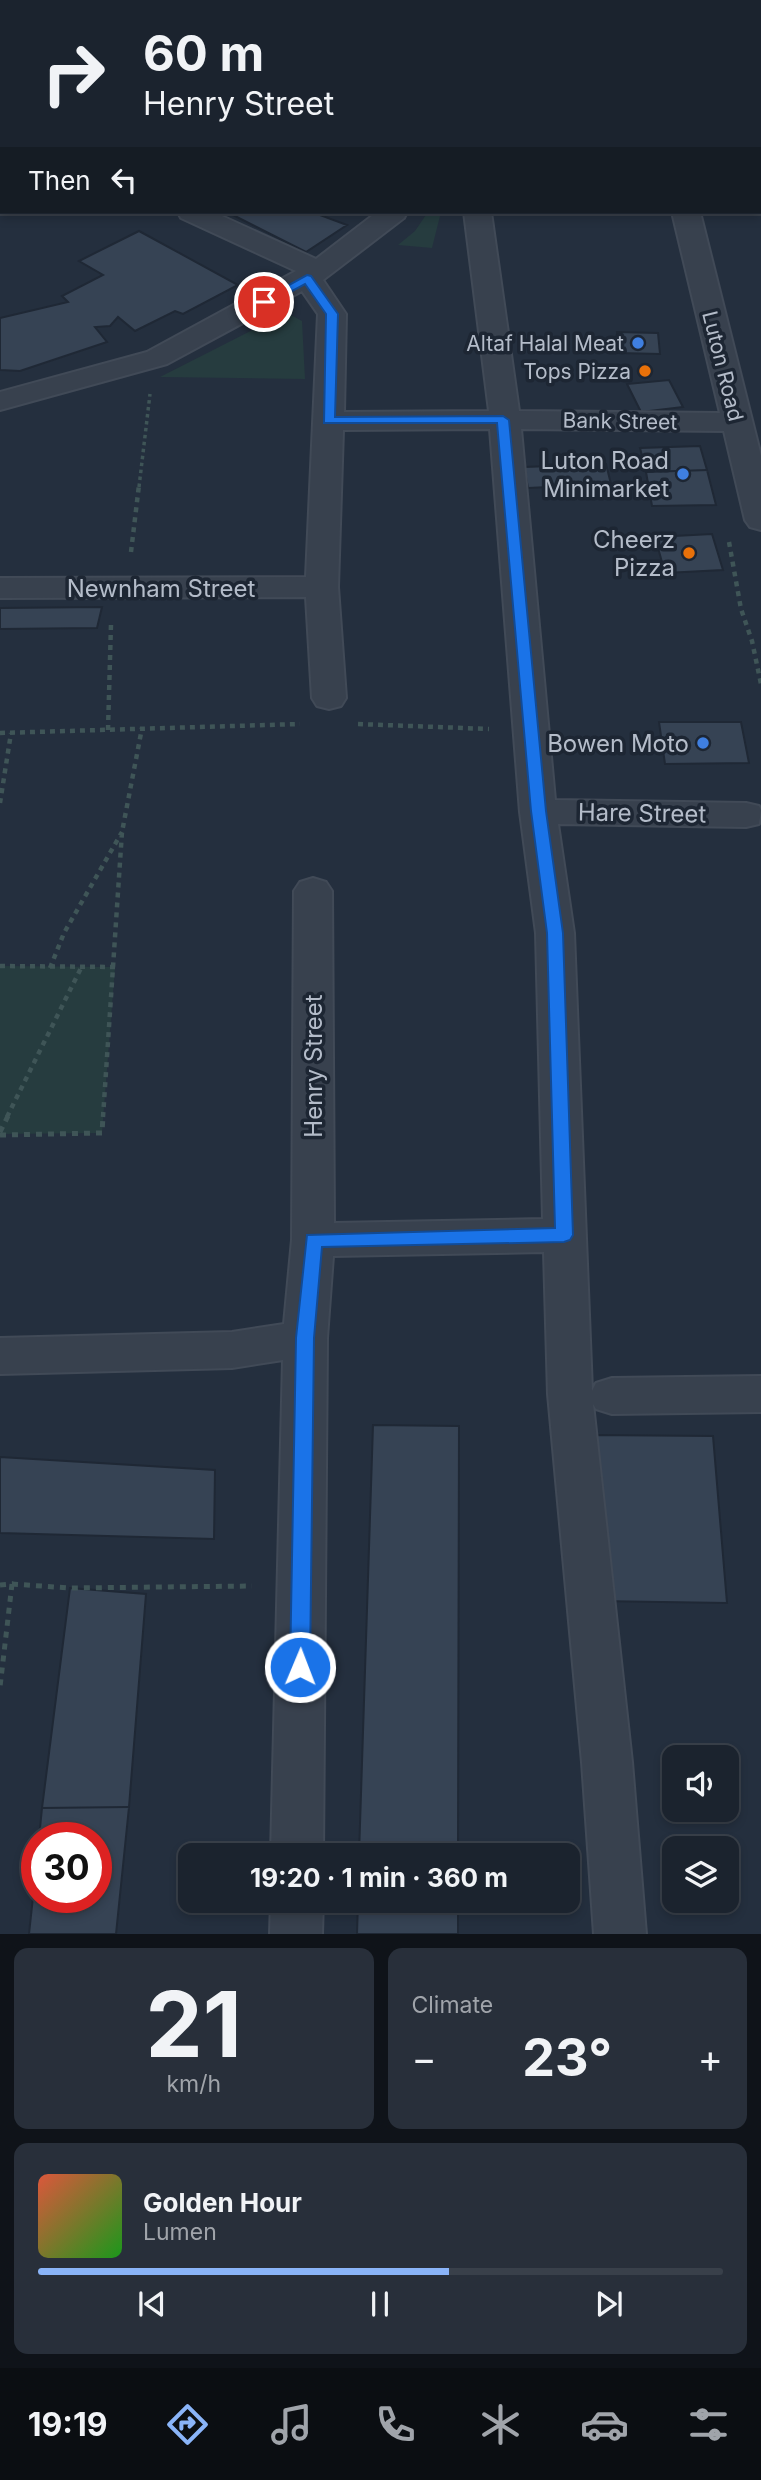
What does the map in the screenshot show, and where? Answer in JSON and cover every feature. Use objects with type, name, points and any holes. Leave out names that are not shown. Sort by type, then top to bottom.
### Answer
[{"type":"street","points":[[195,214],[313,275],[332,314],[322,587],[329,698]]},
{"type":"street","points":[[0,401],[157,358],[313,275],[391,214]]},
{"type":"street","points":[[478,214],[503,402],[538,811],[555,933],[570,1394],[605,1748],[620,1934]]},
{"type":"street","name":"Luton Road","points":[[686,214],[761,520]]},
{"type":"street","points":[[329,421],[503,420]]},
{"type":"street","name":"Bank Street","points":[[503,420],[737,422]]},
{"type":"street","name":"Newnham Street","points":[[0,588],[322,587]]},
{"type":"street","name":"Hare Street","points":[[538,811],[746,815]]},
{"type":"street","name":"Henry Street","points":[[297,1843],[305,1338],[313,1240],[313,891]]},
{"type":"street","points":[[313,1240],[564,1235]]},
{"type":"street","points":[[0,1356],[232,1350],[305,1338]]},
{"type":"street","points":[[612,1396],[761,1394]]},
{"type":"street","points":[[296,1934],[297,1913]]},
{"type":"path","points":[[108,730],[120,588],[157,358]]},
{"type":"path","points":[[0,733],[304,724]]},
{"type":"path","points":[[358,724],[532,730]]},
{"type":"path","points":[[81,968],[0,1134],[102,1133],[122,832],[142,728]]},
{"type":"path","points":[[0,803],[11,733]]},
{"type":"path","points":[[50,968],[64,933],[122,832]]},
{"type":"path","points":[[0,967],[115,967]]},
{"type":"path","points":[[0,1687],[12,1584]]},
{"type":"path","points":[[0,1585],[69,1588],[301,1586]]},
{"type":"green space","points":[[427,214],[440,214],[432,248],[398,245],[415,231]]},
{"type":"green space","points":[[289,314],[302,321],[305,379],[160,377],[278,317]]},
{"type":"green space","points":[[0,966],[115,967],[102,1133],[0,1134]]},
{"type":"building","points":[[231,214],[317,214],[347,225],[306,252]]},
{"type":"building","points":[[139,231],[238,285],[183,314],[175,311],[135,331],[118,317],[110,326],[95,327],[107,342],[20,371],[0,370],[0,318],[68,302],[62,296],[103,275],[79,261]]},
{"type":"building","name":"Altaf Halal Meat","points":[[617,332],[658,333],[660,354],[618,353]]},
{"type":"building","points":[[669,380],[683,407],[641,412],[627,384]]},
{"type":"building","points":[[700,446],[707,470],[646,472],[640,448]]},
{"type":"building","points":[[606,464],[611,484],[528,488],[524,467]]},
{"type":"building","points":[[707,470],[716,505],[652,506],[646,472]]},
{"type":"building","name":"Cheerz Pizza","points":[[712,534],[723,570],[665,573],[655,537]]},
{"type":"building","points":[[102,607],[97,628],[0,629],[0,608]]},
{"type":"building","name":"Bowen Moto","points":[[659,722],[741,722],[749,763],[665,764]]},
{"type":"building","points":[[373,1425],[459,1426],[458,1843],[359,1843]]},
{"type":"building","points":[[590,1435],[713,1436],[727,1603],[597,1601]]},
{"type":"building","points":[[0,1457],[215,1470],[214,1539],[0,1533]]},
{"type":"building","points":[[70,1588],[146,1594],[129,1807],[42,1808]]},
{"type":"building","points":[[129,1807],[116,1934],[29,1934],[31,1913],[112,1913],[112,1822],[41,1822],[42,1808]]},
{"type":"building","points":[[358,1913],[458,1913],[458,1934],[357,1934]]},
{"type":"place","name":"Altaf Halal Meat","points":[[638,343]]},
{"type":"place","name":"Tops Pizza","points":[[645,371]]},
{"type":"place","name":"Luton Road Minimarket","points":[[683,474]]},
{"type":"place","name":"Cheerz Pizza","points":[[689,553]]},
{"type":"place","name":"Bowen Moto","points":[[703,743]]},
{"type":"route","points":[[264,302],[307,278],[332,314],[329,421],[503,420],[538,811],[555,933],[564,1235],[313,1240],[305,1338],[300,1667]]}]
